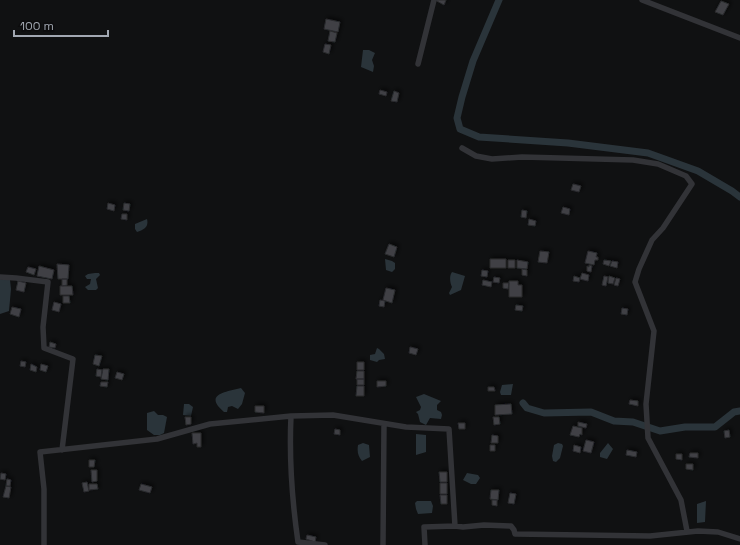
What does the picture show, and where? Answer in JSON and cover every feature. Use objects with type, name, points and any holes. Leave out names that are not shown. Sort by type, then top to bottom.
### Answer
[{"type":"street","points":[[418,64],[434,0]]},
{"type":"street","points":[[642,0],[740,38]]},
{"type":"street","points":[[462,148],[476,156],[492,160],[522,157],[633,160],[658,164],[686,176],[692,184],[663,228],[652,240],[635,282],[654,331],[646,404],[648,438],[681,500],[687,531]]},
{"type":"street","points":[[0,277],[48,282],[43,327],[44,348],[73,359],[62,450]]},
{"type":"street","points":[[44,545],[44,489],[40,452],[157,439],[210,424],[291,416],[332,415],[384,424],[449,430],[455,526]]},
{"type":"street","points":[[291,416],[290,462],[297,543],[324,545]]},
{"type":"street","points":[[383,545],[384,424]]},
{"type":"street","points":[[425,545],[424,527],[455,526],[463,528],[511,526],[515,534],[523,535],[650,536],[667,535],[687,531],[718,532],[740,539]]},
{"type":"shaded area","points":[[363,50],[369,50],[375,53],[372,60],[374,66],[373,72],[361,67]]},
{"type":"shaded area","points":[[147,219],[145,228],[137,232],[135,229],[135,224]]},
{"type":"shaded area","points":[[385,259],[395,263],[395,269],[392,272],[386,270]]},
{"type":"shaded area","points":[[452,272],[465,276],[461,290],[450,295],[449,293],[452,287],[450,277]]},
{"type":"shaded area","points":[[99,273],[100,275],[96,279],[98,288],[96,290],[88,290],[85,287],[90,284],[91,279],[87,279],[85,276]]},
{"type":"shaded area","points":[[0,279],[10,280],[11,289],[9,311],[0,314]]},
{"type":"shaded area","points":[[377,348],[384,354],[385,359],[377,362],[370,360],[370,355],[375,354]]},
{"type":"shaded area","points":[[513,384],[511,395],[501,395],[500,392],[502,385]]},
{"type":"shaded area","points":[[241,388],[245,393],[242,404],[238,409],[232,406],[228,407],[227,412],[224,412],[218,406],[216,398],[223,393]]},
{"type":"shaded area","points":[[424,394],[441,401],[437,405],[437,410],[441,412],[442,415],[441,419],[430,418],[426,425],[420,422],[416,412],[420,410],[421,407],[416,397]]},
{"type":"shaded area","points":[[184,404],[189,404],[193,407],[191,416],[183,415]]},
{"type":"shaded area","points":[[154,411],[158,415],[167,417],[164,433],[160,435],[154,435],[147,430],[147,413]]},
{"type":"shaded area","points":[[416,434],[426,435],[426,452],[416,455]]},
{"type":"shaded area","points":[[363,443],[369,445],[370,457],[362,461],[358,454],[358,445]]},
{"type":"shaded area","points":[[558,443],[562,444],[563,446],[560,458],[556,462],[553,461],[552,456],[554,445]]},
{"type":"shaded area","points":[[608,443],[613,449],[607,459],[600,457],[600,453]]},
{"type":"shaded area","points":[[467,473],[478,475],[480,478],[476,484],[471,484],[463,480]]},
{"type":"shaded area","points":[[417,501],[431,501],[433,506],[432,513],[418,514],[415,503]]},
{"type":"shaded area","points":[[706,501],[705,522],[697,523],[697,504]]},
{"type":"building","points":[[435,0],[446,0],[444,5]]},
{"type":"building","points":[[721,1],[729,4],[723,15],[715,12]]},
{"type":"building","points":[[326,19],[340,22],[338,32],[324,29]]},
{"type":"building","points":[[330,31],[337,33],[335,42],[328,41]]},
{"type":"building","points":[[325,44],[331,45],[329,54],[323,52]]},
{"type":"building","points":[[380,90],[387,92],[386,96],[379,94]]},
{"type":"building","points":[[394,91],[399,93],[397,102],[391,101]]},
{"type":"building","points":[[573,184],[581,186],[579,192],[571,190]]},
{"type":"building","points":[[108,203],[115,205],[114,211],[107,209]]},
{"type":"building","points":[[124,203],[130,204],[129,211],[123,210]]},
{"type":"building","points":[[563,207],[570,209],[569,215],[561,213]]},
{"type":"building","points":[[522,210],[527,211],[526,218],[521,217]]},
{"type":"building","points":[[122,214],[127,214],[127,220],[121,219]]},
{"type":"building","points":[[529,219],[536,221],[535,226],[528,225]]},
{"type":"building","points":[[389,244],[397,247],[394,257],[385,254]]},
{"type":"building","points":[[540,251],[549,252],[547,263],[538,262]]},
{"type":"building","points":[[588,251],[597,253],[596,257],[598,257],[598,260],[595,260],[594,265],[585,263]]},
{"type":"building","points":[[490,259],[506,259],[506,268],[490,268]]},
{"type":"building","points":[[508,260],[515,260],[515,268],[508,268]]},
{"type":"building","points":[[517,260],[528,262],[527,269],[517,268]]},
{"type":"building","points":[[604,260],[611,261],[609,266],[603,264]]},
{"type":"building","points":[[612,261],[618,262],[617,268],[610,266]]},
{"type":"building","points":[[57,264],[69,265],[68,279],[58,279]]},
{"type":"building","points":[[589,265],[592,266],[591,272],[587,271],[587,266],[589,267]]},
{"type":"building","points":[[39,266],[54,270],[52,279],[37,276]]},
{"type":"building","points":[[28,267],[36,269],[34,275],[26,272]]},
{"type":"building","points":[[522,269],[527,270],[527,276],[522,275]]},
{"type":"building","points":[[482,270],[488,271],[487,277],[481,276]]},
{"type":"building","points":[[582,273],[589,275],[588,281],[580,279]]},
{"type":"building","points":[[574,276],[580,278],[579,282],[573,281]]},
{"type":"building","points":[[604,276],[608,277],[606,286],[602,285]]},
{"type":"building","points":[[609,276],[615,278],[613,284],[608,283]]},
{"type":"building","points":[[494,277],[500,278],[499,283],[493,282]]},
{"type":"building","points":[[616,278],[620,279],[618,286],[614,285]]},
{"type":"building","points":[[62,279],[67,279],[67,285],[62,286]]},
{"type":"building","points":[[483,280],[492,282],[491,287],[482,285]]},
{"type":"building","points":[[18,281],[26,283],[24,292],[16,290]]},
{"type":"building","points":[[509,281],[518,281],[518,285],[522,285],[522,297],[509,297]]},
{"type":"building","points":[[503,283],[509,283],[508,289],[503,288]]},
{"type":"building","points":[[60,286],[72,286],[73,295],[60,295]]},
{"type":"building","points":[[386,288],[395,290],[392,303],[383,300]]},
{"type":"building","points":[[63,296],[69,296],[70,303],[63,303]]},
{"type":"building","points":[[380,300],[385,301],[384,307],[379,306]]},
{"type":"building","points":[[54,302],[61,304],[59,312],[52,310]]},
{"type":"building","points":[[516,305],[523,306],[522,311],[515,310]]},
{"type":"building","points":[[12,307],[21,309],[19,317],[10,314]]},
{"type":"building","points":[[622,308],[628,309],[627,315],[621,314]]},
{"type":"building","points":[[50,342],[56,344],[55,348],[49,347]]},
{"type":"building","points":[[410,347],[418,349],[416,355],[409,353]]},
{"type":"building","points":[[95,355],[102,356],[99,366],[93,364]]},
{"type":"building","points":[[21,361],[26,362],[25,367],[20,366]]},
{"type":"building","points":[[357,362],[364,362],[364,370],[357,370]]},
{"type":"building","points":[[31,364],[37,367],[36,372],[30,370]]},
{"type":"building","points":[[41,364],[48,366],[46,372],[40,370]]},
{"type":"building","points":[[97,369],[102,370],[101,377],[96,376]]},
{"type":"building","points":[[103,369],[109,369],[108,380],[101,379]]},
{"type":"building","points":[[357,371],[364,371],[364,379],[356,379]]},
{"type":"building","points":[[117,372],[124,374],[122,380],[115,378]]},
{"type":"building","points":[[357,379],[364,379],[364,385],[357,385]]},
{"type":"building","points":[[377,381],[386,381],[386,386],[377,387]]},
{"type":"building","points":[[101,382],[108,382],[107,387],[100,386]]},
{"type":"building","points":[[357,386],[364,386],[364,396],[356,396]]},
{"type":"building","points":[[488,387],[494,387],[495,391],[488,391]]},
{"type":"building","points":[[630,400],[638,401],[638,406],[629,404]]},
{"type":"building","points":[[511,404],[512,414],[495,415],[495,405]]},
{"type":"building","points":[[255,406],[264,406],[264,413],[255,412]]},
{"type":"building","points":[[185,417],[191,417],[191,424],[186,425]]},
{"type":"building","points":[[493,417],[499,417],[500,424],[494,425]]},
{"type":"building","points":[[578,422],[587,424],[586,428],[578,426]]},
{"type":"building","points":[[458,423],[465,423],[465,429],[459,429]]},
{"type":"building","points":[[573,426],[582,428],[582,435],[580,434],[579,437],[570,435]]},
{"type":"building","points":[[335,429],[340,430],[340,435],[334,434]]},
{"type":"building","points":[[729,430],[730,437],[725,438],[724,431]]},
{"type":"building","points":[[192,433],[201,433],[201,447],[197,447],[197,443],[193,444]]},
{"type":"building","points":[[492,435],[498,436],[498,443],[491,443]]},
{"type":"building","points":[[586,440],[594,442],[591,453],[583,451]]},
{"type":"building","points":[[490,445],[495,445],[495,451],[490,451]]},
{"type":"building","points":[[574,445],[581,447],[580,453],[573,451]]},
{"type":"building","points":[[627,450],[637,452],[636,457],[626,455]]},
{"type":"building","points":[[690,453],[698,453],[698,458],[689,457]]},
{"type":"building","points":[[676,454],[682,454],[682,460],[676,459]]},
{"type":"building","points":[[89,460],[95,460],[94,467],[89,467]]},
{"type":"building","points":[[686,464],[693,464],[693,470],[686,469]]},
{"type":"building","points":[[91,470],[97,470],[97,481],[92,482]]},
{"type":"building","points":[[439,472],[447,472],[447,482],[440,482]]},
{"type":"building","points":[[1,473],[6,474],[5,480],[0,479]]},
{"type":"building","points":[[7,479],[11,480],[10,486],[6,486]]},
{"type":"building","points":[[87,482],[89,491],[84,492],[82,483]]},
{"type":"building","points":[[440,483],[447,483],[447,494],[440,494]]},
{"type":"building","points":[[89,484],[97,484],[98,489],[89,490]]},
{"type":"building","points":[[141,484],[152,487],[150,493],[139,490]]},
{"type":"building","points":[[6,486],[11,487],[9,498],[3,497]]},
{"type":"building","points":[[491,490],[499,490],[498,500],[490,499]]},
{"type":"building","points":[[510,493],[516,494],[514,504],[508,503]]},
{"type":"building","points":[[440,495],[447,495],[447,504],[441,504]]},
{"type":"building","points":[[492,500],[497,500],[497,506],[492,505]]},
{"type":"building","points":[[307,535],[316,537],[315,542],[306,539]]},
{"type":"waterway","points":[[499,0],[473,61],[462,97],[457,118],[460,129],[479,137],[568,143],[648,153],[698,171],[740,197]]},
{"type":"waterway","points":[[523,403],[527,408],[544,413],[591,412],[614,421],[633,422],[660,431],[685,427],[715,427],[734,412],[740,411]]}]
